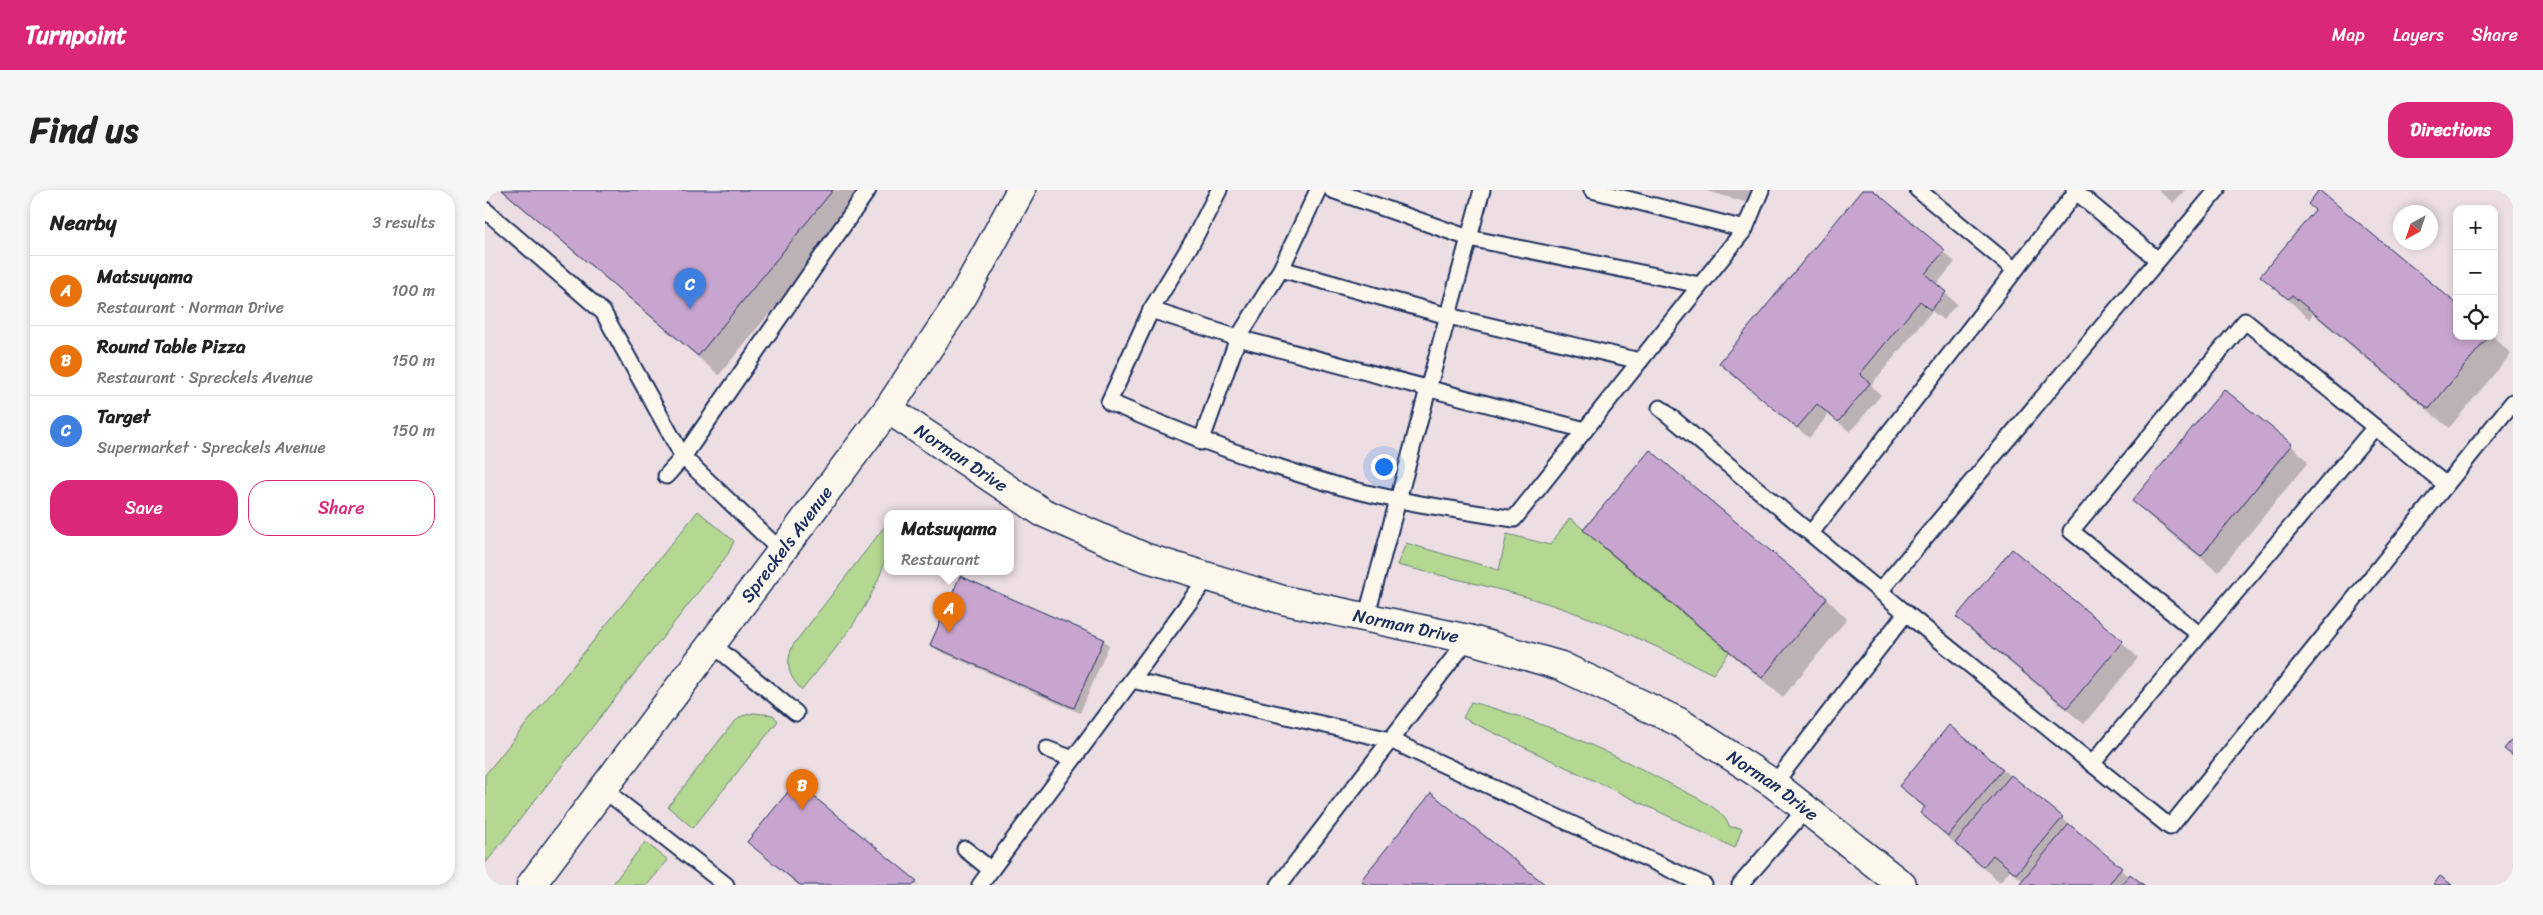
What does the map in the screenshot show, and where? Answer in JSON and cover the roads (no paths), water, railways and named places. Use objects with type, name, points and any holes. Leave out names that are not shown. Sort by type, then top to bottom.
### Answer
[{"type":"street","name":"Spreckels Avenue","points":[[531,885],[887,409],[963,296],[1021,190]]},
{"type":"street","name":"Norman Drive","points":[[887,409],[1042,512],[1144,557],[1283,600],[1468,639],[1561,666],[1679,722],[1774,784],[1902,885]]},
{"type":"lane","points":[[666,476],[683,457],[868,190]]},
{"type":"lane","points":[[1219,190],[1193,241],[1151,310],[1109,402],[1201,442],[1342,487],[1397,500],[1514,519],[1745,229],[1761,190]]},
{"type":"lane","points":[[1201,442],[1237,338],[1281,270],[1318,190]]},
{"type":"lane","points":[[1332,190],[1469,238],[1700,285]]},
{"type":"lane","points":[[1366,618],[1482,190]]},
{"type":"lane","points":[[1592,190],[1745,229]]},
{"type":"lane","points":[[1917,190],[2015,270]]},
{"type":"lane","points":[[1879,590],[2217,190]]},
{"type":"lane","points":[[1811,533],[2075,191],[2158,260]]},
{"type":"lane","points":[[485,210],[603,312],[683,457],[781,551]]},
{"type":"lane","points":[[1281,270],[1448,316],[1640,361]]},
{"type":"lane","points":[[1151,310],[1237,338],[1585,430]]},
{"type":"lane","points":[[2200,635],[2071,531],[2245,321],[2446,485]]},
{"type":"lane","points":[[1660,408],[1906,613],[2170,827],[2513,402]]},
{"type":"lane","points":[[2092,764],[2375,427]]},
{"type":"lane","points":[[980,885],[1208,577]]},
{"type":"lane","points":[[1774,784],[1906,613]]},
{"type":"lane","points":[[1279,885],[1468,639]]},
{"type":"lane","points":[[711,644],[796,713]]},
{"type":"lane","points":[[1132,680],[1390,740],[1704,885]]},
{"type":"lane","points":[[1047,749],[1073,760]]},
{"type":"lane","points":[[603,789],[725,885]]},
{"type":"lane","points":[[1740,885],[1806,809]]},
{"type":"lane","points":[[965,849],[991,870]]},
{"type":"place","name":"Target","points":[[690,309]]},
{"type":"place","name":"Matsuyama","points":[[949,633]]},
{"type":"place","name":"Round Table Pizza","points":[[802,810]]}]
